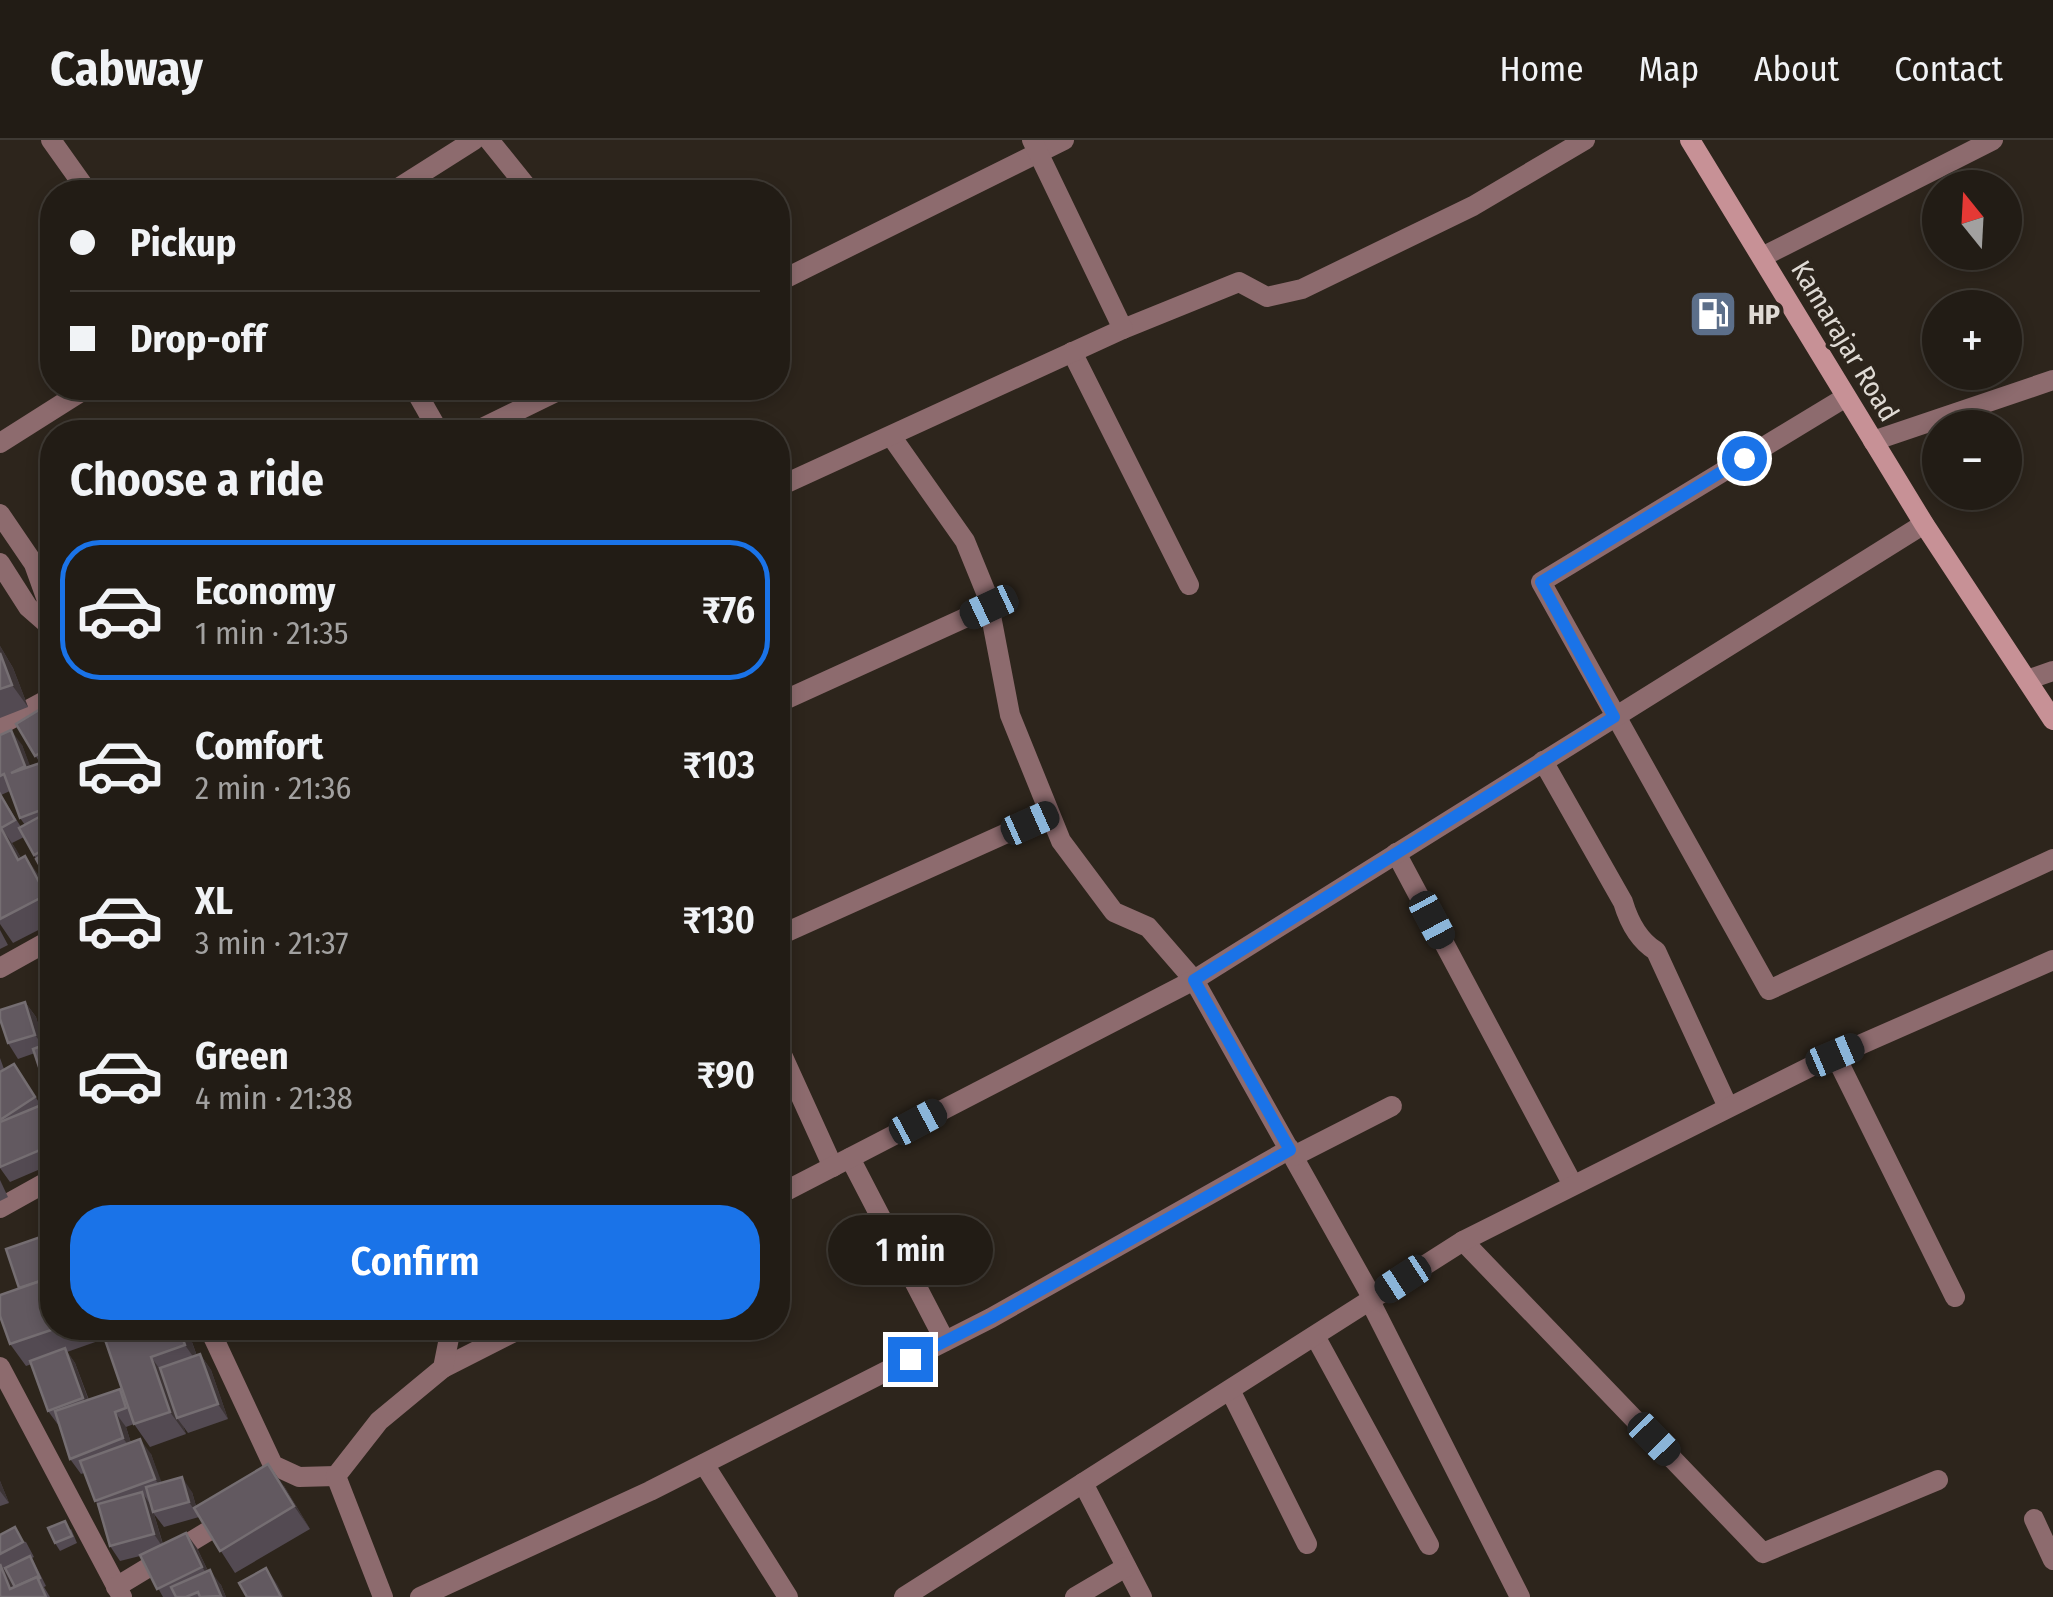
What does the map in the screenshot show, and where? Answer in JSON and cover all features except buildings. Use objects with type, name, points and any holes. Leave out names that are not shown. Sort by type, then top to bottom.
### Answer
[{"type":"main road","name":"Kamarajar Road","points":[[1690,140],[1924,524],[2053,720]]},
{"type":"street","points":[[50,140],[79,180]]},
{"type":"street","points":[[411,180],[474,140]]},
{"type":"street","points":[[488,140],[521,180]]},
{"type":"street","points":[[790,276],[1036,146],[1064,140]]},
{"type":"street","points":[[790,482],[1123,329],[1239,282],[1267,297],[1302,288],[1473,206],[1585,140]]},
{"type":"street","points":[[1762,257],[1993,140]]},
{"type":"street","points":[[1036,146],[1123,329]]},
{"type":"street","points":[[1072,352],[1188,584]]},
{"type":"street","points":[[1873,441],[2053,380]]},
{"type":"street","points":[[1846,397],[1541,582],[1769,990],[2053,859]]},
{"type":"street","points":[[0,443],[68,400]]},
{"type":"street","points":[[499,420],[539,400]]},
{"type":"street","points":[[891,436],[964,541],[989,607],[1010,715],[1061,841],[1114,912],[1148,927],[1194,980],[1372,1300],[1520,1597]]},
{"type":"street","points":[[0,514],[34,564],[40,581]]},
{"type":"street","points":[[790,1189],[1194,980],[1924,524]]},
{"type":"street","points":[[3,575],[40,618]]},
{"type":"street","points":[[790,698],[989,607]]},
{"type":"street","points":[[2027,680],[2053,670]]},
{"type":"street","points":[[0,726],[40,703]]},
{"type":"street","points":[[1543,761],[1624,902],[1628,918],[1644,944],[1656,951],[1728,1108]]},
{"type":"street","points":[[790,931],[1049,814]]},
{"type":"street","points":[[1396,853],[1573,1186]]},
{"type":"street","points":[[0,968],[40,946]]},
{"type":"street","points":[[904,1597],[1462,1240],[1835,1055],[2053,960]]},
{"type":"street","points":[[1835,1055],[1955,1296]]},
{"type":"street","points":[[790,1068],[944,1341]]},
{"type":"street","points":[[420,1597],[704,1464],[944,1341],[1292,1153],[1392,1106]]},
{"type":"street","points":[[0,1208],[40,1186]]},
{"type":"street","points":[[1462,1240],[1763,1552],[1938,1480]]},
{"type":"street","points":[[1315,1336],[1429,1545]]},
{"type":"street","points":[[215,1340],[273,1465],[290,1482],[336,1476],[379,1421],[442,1368],[498,1340]]},
{"type":"street","points":[[442,1368],[448,1340]]},
{"type":"street","points":[[0,1367],[119,1592],[249,1507]]},
{"type":"street","points":[[1230,1390],[1308,1544]]},
{"type":"street","points":[[704,1464],[788,1597]]},
{"type":"street","points":[[336,1476],[382,1597]]},
{"type":"street","points":[[1083,1483],[1142,1597]]},
{"type":"street","points":[[2034,1519],[2053,1560]]},
{"type":"street","points":[[1075,1597],[1126,1567]]},
{"type":"place","name":"HP","points":[[1713,314]]},
{"type":"route","points":[[910,1359],[991,1318],[1290,1150],[1194,980],[1614,717],[1541,582],[1744,458]]}]
